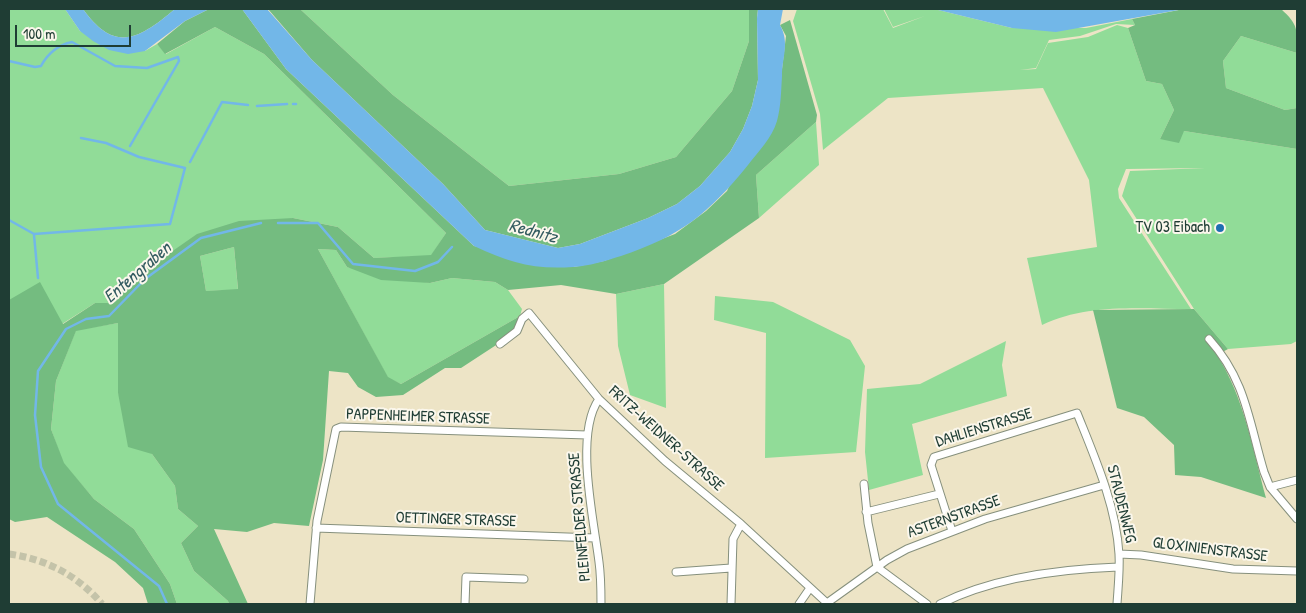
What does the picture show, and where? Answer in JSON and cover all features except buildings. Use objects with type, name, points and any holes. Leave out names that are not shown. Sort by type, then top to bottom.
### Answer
[{"type":"street","name":"FRITZ-WEIDNER-STRASSE","points":[[500,344],[517,331],[522,319],[529,313],[599,399],[665,460],[741,524],[828,604]]},
{"type":"street","points":[[1209,339],[1229,362],[1237,378],[1270,487],[1297,519]]},
{"type":"street","name":"PLEINFELDER STRASSE","points":[[599,399],[594,407],[587,435],[589,502],[602,604]]},
{"type":"street","name":"STAUDENWEG","points":[[1077,414],[1104,485],[1114,522],[1119,554],[1118,604]]},
{"type":"street","name":"DAHLIENSTRASSE","points":[[952,531],[939,494],[932,466],[932,460],[937,454],[1077,414]]},
{"type":"street","name":"PAPPENHEIMER STRASSE","points":[[310,604],[316,528],[336,429],[341,427],[587,435]]},
{"type":"street","points":[[1270,487],[1297,480]]},
{"type":"street","points":[[864,484],[866,512],[877,567],[927,604]]},
{"type":"street","name":"ASTERNSTRASSE","points":[[828,604],[877,567],[907,549],[952,531],[1032,504],[1104,485]]},
{"type":"street","points":[[866,512],[939,494]]},
{"type":"street","points":[[731,604],[733,539],[741,524]]},
{"type":"street","name":"OETTINGER STRASSE","points":[[316,528],[595,538]]},
{"type":"street","name":"GLOXINIENSTRASSE","points":[[1119,554],[1141,555],[1219,568],[1297,571]]},
{"type":"street","points":[[940,604],[991,586],[1042,574],[1084,568],[1118,567]]},
{"type":"street","points":[[676,572],[732,568]]},
{"type":"street","points":[[465,604],[466,578],[524,579]]},
{"type":"street","points":[[799,604],[810,588]]},
{"type":"green space","points":[[9,9],[65,9],[80,31],[145,51],[157,44],[166,54],[215,27],[264,54],[446,233],[431,256],[374,258],[338,227],[293,218],[131,280],[112,303],[95,303],[62,324],[9,300]]},
{"type":"green space","points":[[83,9],[175,9],[139,34],[117,37],[106,32],[95,23]]},
{"type":"green space","points":[[209,9],[242,9],[286,69],[474,246],[574,267],[604,261],[675,234],[706,211],[727,191],[782,69],[786,36],[780,25],[790,20],[817,115],[816,122],[756,175],[759,218],[664,284],[616,294],[561,285],[508,290],[495,282],[452,278],[430,283],[381,280],[347,267],[336,250],[318,249],[388,377],[401,384],[520,316],[510,336],[461,368],[445,368],[403,395],[376,397],[358,387],[348,373],[329,371],[323,460],[309,526],[274,523],[247,532],[214,529],[248,604],[229,604],[194,571],[181,543],[198,526],[178,509],[175,486],[152,454],[128,447],[118,393],[118,323],[76,331],[56,381],[51,429],[64,463],[94,499],[134,529],[170,584],[177,604],[148,604],[143,588],[115,562],[47,517],[15,522],[9,519],[9,300],[40,282],[63,324],[95,303],[112,303],[131,280],[197,234],[239,221],[293,218],[338,227],[374,258],[431,255],[446,233],[264,54],[215,27],[165,54],[157,44],[185,21]],"holes":[[[234,247],[238,289],[206,291],[200,256]]]},
{"type":"green space","points":[[268,9],[300,9],[393,95],[509,186],[619,174],[676,157],[732,91],[749,41],[749,9],[758,9],[758,80],[752,106],[743,129],[730,152],[700,186],[677,204],[648,218],[580,244],[558,248],[485,230],[443,184],[312,60]]},
{"type":"green space","points":[[300,9],[749,9],[749,41],[732,91],[676,157],[619,174],[509,186],[393,95]]},
{"type":"green space","points":[[797,9],[883,9],[893,28],[925,16],[893,27],[884,9],[934,9],[1012,28],[1086,28],[1132,19],[1135,25],[1116,24],[1080,36],[1049,40],[1036,68],[1020,70],[1036,69],[1048,43],[1088,37],[1117,25],[1128,28],[1146,81],[1162,84],[1174,110],[1160,139],[1184,131],[1297,149],[1297,341],[1291,344],[1228,349],[1194,309],[1122,196],[1130,171],[1205,168],[1126,169],[1118,189],[1119,198],[1191,309],[1134,308],[1096,310],[1059,318],[1042,325],[1027,258],[1097,247],[1089,180],[1043,88],[888,98],[823,150],[820,114],[793,21]]},
{"type":"green space","points":[[1184,9],[1281,9],[1291,19],[1297,33],[1297,53],[1241,36],[1223,61],[1226,88],[1285,110],[1297,108],[1297,149],[1184,131],[1179,143],[1160,139],[1174,110],[1162,84],[1146,81],[1128,28],[1135,25],[1132,19]]},
{"type":"green space","points":[[1241,36],[1297,53],[1297,108],[1285,110],[1226,88],[1223,61]]},
{"type":"green space","points":[[816,122],[819,165],[759,218],[756,175]]},
{"type":"green space","points":[[234,247],[238,290],[206,291],[200,256]]},
{"type":"green space","points":[[318,249],[336,250],[347,267],[430,283],[452,278],[495,282],[508,290],[522,309],[520,316],[401,384],[388,378]]},
{"type":"green space","points":[[664,284],[666,408],[630,395],[618,346],[616,294]]},
{"type":"green space","points":[[715,296],[773,302],[850,340],[865,366],[856,452],[765,458],[766,333],[714,320]]},
{"type":"green space","points":[[1194,309],[1228,349],[1217,355],[1241,406],[1266,498],[1201,477],[1175,475],[1174,445],[1144,417],[1117,408],[1093,310]]},
{"type":"green space","points":[[118,323],[118,393],[152,454],[175,486],[178,509],[198,526],[181,543],[194,571],[229,604],[177,604],[170,584],[134,529],[94,499],[63,463],[51,429],[56,381],[76,330]]},
{"type":"green space","points":[[1006,341],[1002,365],[1007,396],[912,424],[923,475],[869,490],[865,452],[867,389],[920,384]]},
{"type":"water","points":[[65,9],[83,9],[106,32],[117,37],[128,37],[150,28],[175,9],[209,9],[185,21],[145,51],[128,54],[109,50],[93,41],[80,31]]},
{"type":"water","points":[[242,9],[267,9],[312,60],[443,184],[485,230],[558,248],[580,244],[648,218],[677,204],[700,186],[730,152],[743,129],[752,106],[758,80],[758,9],[783,9],[780,25],[785,38],[785,50],[781,99],[775,127],[760,150],[720,197],[692,221],[661,240],[621,256],[579,266],[559,268],[533,266],[510,260],[474,246],[286,69]]},
{"type":"water","points":[[934,9],[1184,9],[1056,32],[1012,28]]},
{"type":"waterway","points":[[9,61],[35,67],[41,66],[54,50],[72,42],[115,66],[147,68],[178,57],[179,61],[130,146]]},
{"type":"waterway","points":[[190,162],[222,102],[248,105]]},
{"type":"waterway","points":[[257,106],[287,104]]},
{"type":"waterway","points":[[9,220],[34,234],[170,224],[185,168],[139,157],[106,143],[81,138]]},
{"type":"waterway","name":"Entengraben","points":[[167,604],[159,586],[58,504],[41,467],[35,415],[38,371],[66,329],[86,319],[109,316],[145,279],[201,238],[261,223]]},
{"type":"waterway","name":"Entengraben","points":[[278,223],[318,223],[353,264],[415,271],[438,262],[452,247]]},
{"type":"waterway","points":[[34,235],[38,278]]},
{"type":"tunnel","points":[[9,554],[36,560],[60,570],[82,585],[102,604]]},
{"type":"place","name":"TV 03 Eibach","points":[[1220,228]]},
{"type":"water label","name":"Rednitz","points":[[533,232]]}]
